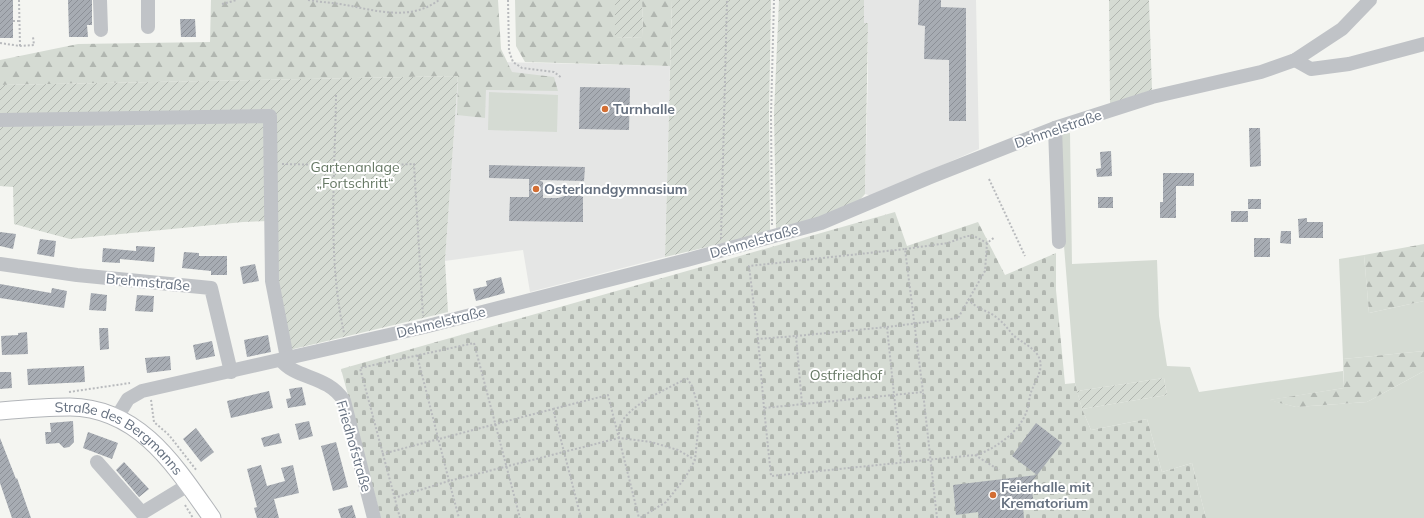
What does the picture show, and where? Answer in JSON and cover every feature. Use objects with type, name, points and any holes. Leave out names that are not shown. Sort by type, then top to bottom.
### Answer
[{"type":"main road","name":"Straße des Bergmanns","points":[[0,411],[71,407],[87,409],[116,417],[144,434],[176,467],[212,518]]},
{"type":"street","points":[[100,0],[101,30]]},
{"type":"street","points":[[148,0],[148,27]]},
{"type":"street","name":"Dehmelstraße","points":[[116,417],[132,396],[149,390],[424,327],[720,251],[821,223],[928,178],[1055,128],[1152,97],[1261,72],[1295,60],[1342,29],[1370,0]]},
{"type":"street","points":[[1295,60],[1310,69],[1349,64],[1424,44]]},
{"type":"street","points":[[0,120],[270,116],[272,281],[284,359]]},
{"type":"street","points":[[1055,128],[1059,242]]},
{"type":"street","name":"Brehmstraße","points":[[0,264],[77,275],[211,288],[231,372]]},
{"type":"street","name":"Friedhofstraße","points":[[284,359],[289,368],[330,386],[338,392],[344,401],[374,518]]},
{"type":"street","points":[[97,462],[143,515],[188,484]]},
{"type":"path","points":[[19,0],[20,46]]},
{"type":"path","points":[[222,4],[237,0]]},
{"type":"path","points":[[308,0],[391,14],[410,12],[431,6],[439,0]]},
{"type":"path","points":[[508,0],[509,51],[513,62],[522,68],[554,72],[562,78]]},
{"type":"path","points":[[720,251],[727,0]]},
{"type":"path","points":[[772,236],[771,114],[774,0]]},
{"type":"path","points":[[13,21],[19,21]]},
{"type":"path","points":[[0,43],[20,46],[34,45],[33,37]]},
{"type":"path","points":[[336,95],[334,261],[338,308],[346,344]]},
{"type":"path","points":[[270,164],[335,166],[414,164],[424,327]]},
{"type":"path","points":[[989,179],[1025,256]]},
{"type":"path","points":[[968,299],[973,305],[998,318],[1014,335],[1036,353],[1041,365],[1041,371],[1031,392],[1026,414],[1015,429],[995,447],[975,455],[771,476],[758,339],[749,266],[905,249],[948,243],[967,236],[974,236],[987,243]]},
{"type":"path","points":[[758,339],[916,324],[958,318],[984,271],[987,243],[995,237]]},
{"type":"path","points":[[905,249],[916,324],[937,518]]},
{"type":"path","points":[[887,327],[901,462]]},
{"type":"path","points":[[796,336],[802,404]]},
{"type":"path","points":[[400,518],[360,368],[474,343],[508,466],[520,518]]},
{"type":"path","points":[[417,355],[459,518]]},
{"type":"path","points":[[382,454],[438,438],[608,395],[619,438],[640,518],[666,502],[685,478],[695,460],[700,412],[692,386],[687,378],[633,409],[624,419],[620,427],[619,438]]},
{"type":"path","points":[[63,393],[134,382]]},
{"type":"path","points":[[149,390],[154,422],[169,435],[188,484],[193,518]]},
{"type":"path","points":[[764,408],[923,392]]},
{"type":"path","points":[[553,409],[582,518]]},
{"type":"path","points":[[394,498],[449,481],[619,438],[651,442],[678,450],[695,460]]},
{"type":"path","points":[[975,455],[999,470]]},
{"type":"shaded area","points":[[864,0],[976,0],[979,149],[872,196],[865,194],[868,23],[864,24]]},
{"type":"shaded area","points":[[459,61],[670,66],[665,257],[530,292],[523,250],[445,261]]},
{"type":"green space","points":[[211,0],[498,0],[501,49],[512,72],[554,77],[558,91],[486,90],[485,118],[457,115],[458,76],[0,85],[0,60],[78,44],[210,42]]},
{"type":"green space","points":[[515,0],[615,0],[615,38],[643,37],[642,0],[672,0],[670,66],[525,62],[516,46]]},
{"type":"green space","points":[[615,0],[642,0],[643,37],[615,38]]},
{"type":"green space","points":[[672,0],[771,0],[769,114],[770,232],[665,257]]},
{"type":"green space","points":[[779,0],[864,0],[864,23],[868,23],[865,194],[857,203],[816,220],[776,230],[774,113]]},
{"type":"green space","points":[[1109,0],[1149,0],[1152,90],[1110,104]]},
{"type":"green space","name":"Gartenanlage „Fortschritt“","points":[[458,76],[445,261],[448,312],[281,352],[270,221],[243,222],[70,239],[14,224],[13,187],[0,186],[0,85]]},
{"type":"green space","points":[[489,92],[558,95],[557,132],[488,130]]},
{"type":"green space","points":[[1070,133],[1072,264],[1157,260],[1159,316],[1167,366],[1190,367],[1199,392],[1343,371],[1344,388],[1270,400],[1296,407],[1367,402],[1424,371],[1424,518],[1206,518],[1192,463],[1162,472],[1147,419],[1091,430],[1082,409],[1167,395],[1164,378],[1077,391],[1075,383],[1064,246],[1061,134]]},
{"type":"green space","name":"Ostfriedhof","points":[[895,212],[907,246],[978,222],[1005,275],[1056,253],[1056,290],[1065,384],[1075,383],[1082,409],[1091,430],[1147,419],[1162,472],[1192,463],[1206,518],[381,518],[341,369]]},
{"type":"green space","points":[[1424,244],[1424,301],[1369,313],[1364,255]]},
{"type":"green space","points":[[1364,255],[1369,313],[1424,301],[1424,351],[1343,359],[1339,259]]},
{"type":"green space","points":[[1424,351],[1424,371],[1367,402],[1296,407],[1268,400],[1344,388],[1343,359]]},
{"type":"green space","points":[[1164,378],[1167,395],[1082,409],[1077,391]]},
{"type":"building","points":[[0,0],[13,0],[13,38],[0,38]]},
{"type":"building","points":[[68,0],[92,0],[92,25],[87,25],[88,37],[69,37]]},
{"type":"building","points":[[919,0],[941,0],[941,7],[966,8],[966,121],[949,121],[949,60],[924,59],[925,26],[918,25]]},
{"type":"building","points":[[180,19],[195,19],[196,37],[181,37]]},
{"type":"building","name":"Turnhalle","points":[[580,87],[630,88],[629,130],[579,129]]},
{"type":"building","points":[[1249,128],[1260,128],[1261,166],[1250,167]]},
{"type":"building","points":[[1111,151],[1112,176],[1097,177],[1096,169],[1101,168],[1100,152]]},
{"type":"building","name":"Osterlandgymnasium","points":[[489,165],[585,167],[584,181],[539,180],[543,182],[543,198],[558,198],[574,193],[583,197],[583,222],[509,221],[510,197],[529,197],[529,179],[489,178]]},
{"type":"building","points":[[1163,173],[1194,173],[1194,186],[1176,186],[1176,218],[1160,218],[1160,202],[1163,202]]},
{"type":"building","points":[[1098,197],[1113,197],[1113,208],[1098,208]]},
{"type":"building","points":[[1248,199],[1261,199],[1261,209],[1248,209]]},
{"type":"building","points":[[1231,211],[1248,211],[1248,222],[1231,222]]},
{"type":"building","points":[[1307,218],[1307,222],[1323,222],[1323,238],[1299,238],[1298,219]]},
{"type":"building","points":[[1281,231],[1291,231],[1291,244],[1280,243]]},
{"type":"building","points":[[0,232],[16,234],[13,249],[0,246]]},
{"type":"building","points":[[1254,238],[1270,238],[1270,257],[1254,257]]},
{"type":"building","points":[[40,239],[56,241],[54,257],[37,254]]},
{"type":"building","points":[[136,246],[155,247],[154,262],[120,259],[120,263],[102,262],[103,248],[136,251]]},
{"type":"building","points":[[184,252],[199,253],[199,256],[227,256],[227,275],[211,275],[211,271],[182,268]]},
{"type":"building","points":[[255,264],[259,281],[243,284],[240,267]]},
{"type":"building","points":[[501,277],[505,293],[476,301],[473,289],[487,286],[486,281]]},
{"type":"building","points":[[0,284],[51,293],[52,288],[67,291],[64,308],[0,298]]},
{"type":"building","points":[[91,293],[107,295],[106,311],[89,310]]},
{"type":"building","points":[[137,295],[154,296],[153,312],[135,311]]},
{"type":"building","points":[[99,328],[108,328],[109,349],[100,350]]},
{"type":"building","points":[[27,332],[28,354],[2,355],[1,336],[18,335],[18,333]]},
{"type":"building","points":[[268,335],[271,352],[247,357],[244,340]]},
{"type":"building","points":[[212,341],[215,356],[196,360],[193,345]]},
{"type":"building","points":[[170,356],[171,370],[147,373],[145,358]]},
{"type":"building","points":[[84,366],[85,382],[28,385],[27,369]]},
{"type":"building","points":[[0,372],[11,372],[12,388],[0,389]]},
{"type":"building","points":[[302,387],[306,405],[288,408],[286,399],[291,398],[289,389]]},
{"type":"building","points":[[269,391],[273,408],[231,418],[227,401]]},
{"type":"building","points":[[73,421],[74,442],[69,447],[64,448],[59,443],[46,444],[45,432],[51,432],[50,423]]},
{"type":"building","points":[[309,421],[313,436],[299,440],[295,424]]},
{"type":"building","points":[[1036,423],[1062,443],[1037,475],[1012,456]]},
{"type":"building","points":[[196,428],[214,452],[201,462],[183,439]]},
{"type":"building","points":[[88,432],[118,443],[112,459],[83,448]]},
{"type":"building","points":[[279,433],[282,443],[264,447],[261,438]]},
{"type":"building","points":[[0,438],[16,479],[17,478],[31,518],[12,518],[0,483]]},
{"type":"building","points":[[336,442],[348,487],[333,491],[321,446]]},
{"type":"building","points":[[124,462],[149,489],[139,497],[116,470]]},
{"type":"building","points":[[261,465],[267,486],[285,481],[281,468],[293,465],[299,493],[274,499],[279,518],[257,518],[254,508],[257,507],[247,469]]},
{"type":"building","name":"Feierhalle mit Krematorium","points":[[1037,475],[1031,483],[1034,505],[1023,507],[1024,518],[979,518],[978,512],[956,515],[953,485]]},
{"type":"building","points":[[352,505],[356,518],[341,518],[338,509]]},
{"type":"place","name":"Turnhalle","points":[[605,109]]},
{"type":"place","name":"Osterlandgymnasium","points":[[536,189]]},
{"type":"place","name":"Feierhalle mit Krematorium","points":[[993,495]]}]
